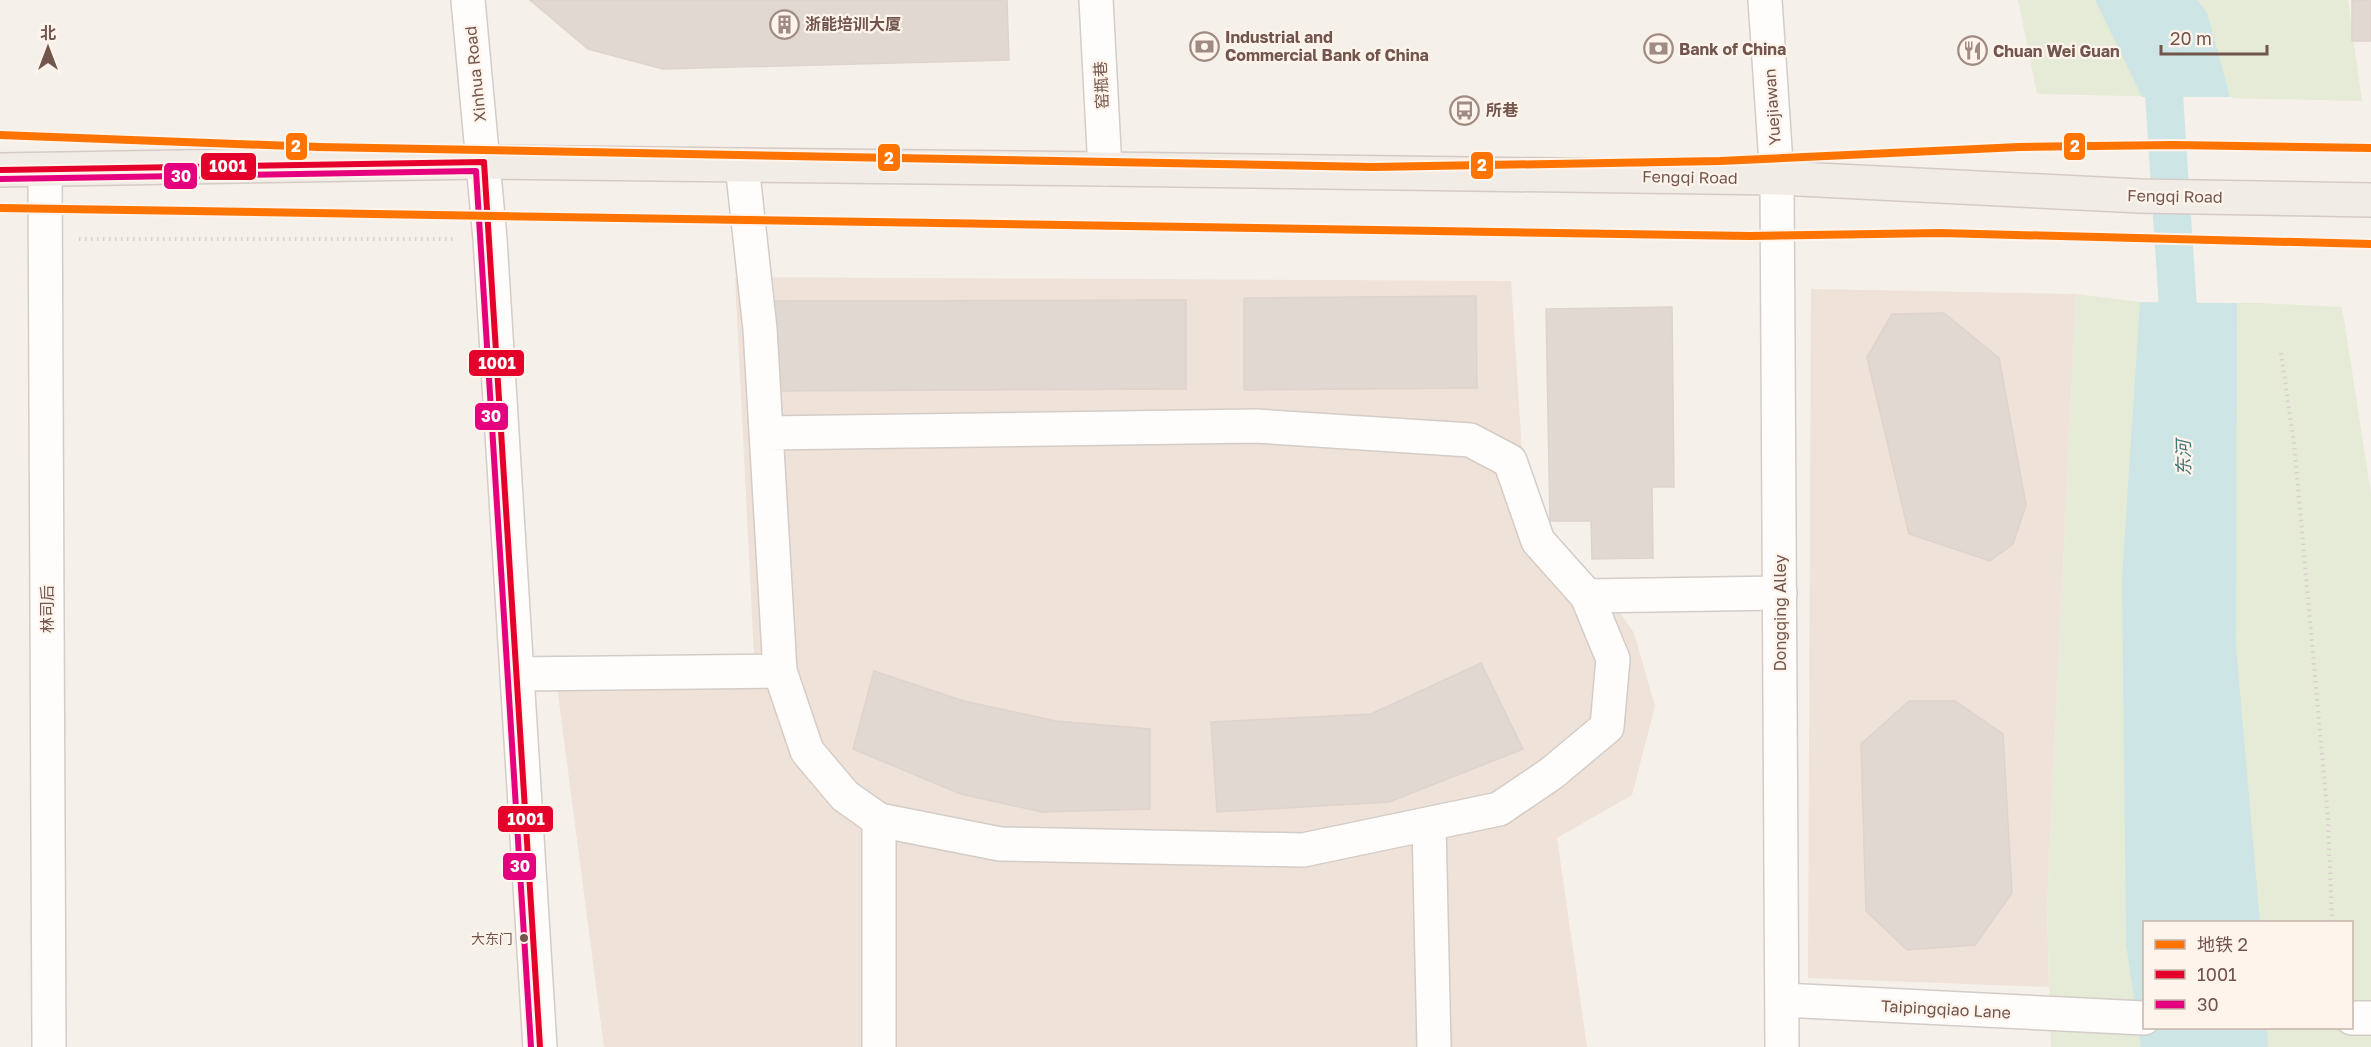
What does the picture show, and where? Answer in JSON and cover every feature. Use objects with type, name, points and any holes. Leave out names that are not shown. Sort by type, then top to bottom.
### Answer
[{"type":"main road","name":"Fengqi Road","points":[[0,170],[484,162],[1777,178],[2140,196],[2371,200]]},
{"type":"street","name":"Xinhua Road","points":[[468,0],[490,239],[540,1047]]},
{"type":"street","name":"窑瓶巷","points":[[1096,0],[1105,170]]},
{"type":"street","name":"Yuejiawan","points":[[1765,0],[1777,178]]},
{"type":"street","points":[[742,165],[760,329],[766,433],[780,671],[807,751],[845,796],[879,820],[1000,844],[1303,850],[1499,809],[1552,773],[1606,727],[1613,659],[1587,596],[1538,541],[1510,462],[1470,440],[1256,426],[766,433]]},
{"type":"street","name":"林司后","points":[[45,171],[49,1047]]},
{"type":"street","name":"Dongqing Alley","points":[[1777,178],[1782,1047]]},
{"type":"street","points":[[1587,596],[1780,593]]},
{"type":"street","points":[[517,674],[780,671]]},
{"type":"street","points":[[879,820],[879,1047]]},
{"type":"street","points":[[1429,825],[1434,1047]]},
{"type":"street","name":"Taipingqiao Lane","points":[[1783,1000],[2143,1017]]},
{"type":"path","points":[[45,239],[490,239]]},
{"type":"path","points":[[2281,353],[2294,444],[2328,820],[2332,921]]},
{"type":"shaded area","points":[[735,277],[1511,281],[1523,466],[1554,537],[1599,583],[1634,633],[1655,706],[1632,795],[1557,838],[1587,1047],[604,1047],[553,656],[754,656]]},
{"type":"shaded area","points":[[1811,289],[2076,294],[2047,907],[2049,987],[1808,978]]},
{"type":"green space","points":[[2018,0],[2348,0],[2362,101],[2037,94]]},
{"type":"green space","points":[[2076,294],[2140,302],[2259,303],[2342,307],[2371,494],[2371,1047],[2051,1047],[2047,907]]},
{"type":"water","points":[[2095,0],[2197,0],[2207,12],[2230,97],[2142,97]]},
{"type":"water","points":[[2140,302],[2237,303],[2236,646],[2260,921],[2143,921],[2143,1029],[2267,1029],[2268,1047],[2141,1047],[2126,944],[2122,578]]},
{"type":"pier","points":[[2142,97],[2233,97],[2230,100],[2141,100]]},
{"type":"pier","points":[[2140,299],[2237,300],[2240,303],[2140,302]]},
{"type":"building","name":"浙能培训大厦","points":[[530,0],[1007,0],[1009,60],[663,69],[588,49]]},
{"type":"building","points":[[2352,0],[2371,0],[2371,41],[2352,41]]},
{"type":"building","points":[[1476,296],[1477,388],[1244,390],[1244,298]]},
{"type":"building","points":[[1186,300],[1186,389],[772,391],[771,301]]},
{"type":"building","points":[[1672,307],[1674,487],[1652,487],[1653,558],[1592,559],[1591,521],[1550,521],[1546,309]]},
{"type":"building","points":[[1944,313],[1999,358],[2026,505],[2013,544],[1990,561],[1909,534],[1867,357],[1892,314]]},
{"type":"building","points":[[1481,663],[1523,749],[1389,802],[1217,812],[1211,722],[1371,714]]},
{"type":"building","points":[[874,671],[964,701],[1056,721],[1150,729],[1150,809],[1042,812],[961,794],[853,749]]},
{"type":"building","points":[[1909,701],[1955,701],[2003,734],[2012,893],[1975,945],[1907,950],[1866,911],[1861,744]]},
{"type":"waterway","name":"东河","points":[[2138,0],[2161,49],[2181,354]]},
{"type":"metro line","name":"2","points":[[0,135],[319,147],[1373,167],[1720,161],[2019,147],[2174,145],[2371,148]]},
{"type":"metro line","name":"2","points":[[0,208],[1750,236],[1940,233],[2371,244]]},
{"type":"transit line","name":"1001","points":[[0,170],[484,162],[540,1047]]},
{"type":"transit line","name":"30","points":[[0,179],[476,171],[531,1047]]},
{"type":"place","name":"浙能培训大厦","points":[[784,24]]},
{"type":"place","name":"Industrial and Commercial Bank of China","points":[[1204,46]]},
{"type":"place","name":"Bank of China","points":[[1658,49]]},
{"type":"place","name":"Chuan Wei Guan","points":[[1972,51]]},
{"type":"place","name":"所巷","points":[[1465,110]]},
{"type":"place","name":"大东门","points":[[524,938]]}]
